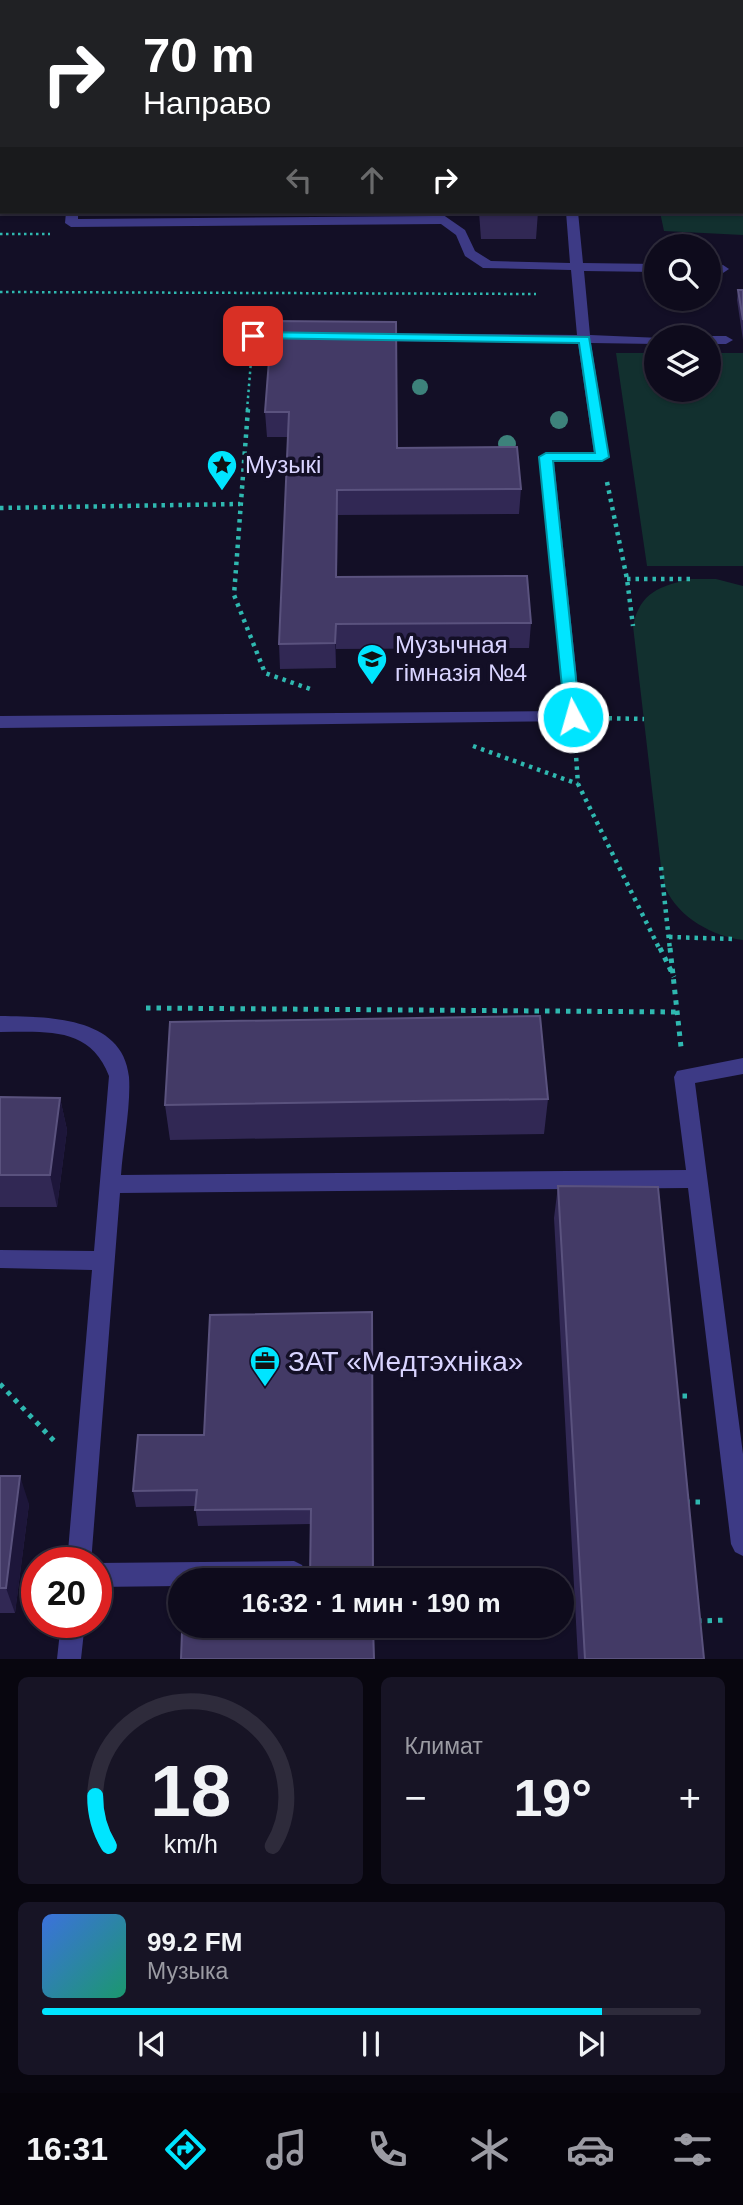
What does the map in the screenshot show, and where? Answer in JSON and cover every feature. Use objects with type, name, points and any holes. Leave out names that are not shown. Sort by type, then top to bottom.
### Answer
[{"type":"lane","points":[[72,214],[71,223],[446,220]]},
{"type":"lane","points":[[434,214],[461,233],[470,253],[488,265],[644,268]]},
{"type":"lane","points":[[0,722],[573,717],[546,457],[602,457],[584,340],[572,214]]},
{"type":"lane","points":[[253,336],[308,336]]},
{"type":"lane","points":[[363,337],[644,340]]},
{"type":"lane","points":[[721,340],[726,340]]},
{"type":"lane","points":[[0,1024],[69,1027],[88,1034],[105,1045],[115,1060],[119,1076],[80,1547]]},
{"type":"lane","points":[[743,1066],[684,1077],[743,1545]]},
{"type":"lane","points":[[110,1184],[698,1179]]},
{"type":"lane","points":[[0,1259],[103,1261]]},
{"type":"lane","points":[[112,1575],[168,1574]]},
{"type":"lane","points":[[69,1659],[71,1638]]},
{"type":"path","points":[[0,292],[581,295]]},
{"type":"path","points":[[253,336],[234,595],[265,673],[314,690]]},
{"type":"path","points":[[602,457],[627,579],[632,626]]},
{"type":"path","points":[[0,508],[240,504]]},
{"type":"path","points":[[627,579],[691,579]]},
{"type":"path","points":[[644,719],[573,717],[578,785],[674,977]]},
{"type":"path","points":[[463,743],[578,785]]},
{"type":"path","points":[[661,867],[684,1077]]},
{"type":"path","points":[[669,937],[734,939]]},
{"type":"path","points":[[146,1008],[678,1012]]},
{"type":"path","points":[[0,1384],[66,1454]]},
{"type":"path","points":[[668,1396],[702,1396]]},
{"type":"path","points":[[677,1502],[715,1502]]},
{"type":"path","points":[[689,1621],[728,1620]]},
{"type":"green space","points":[[660,214],[743,214],[743,235],[664,231]]},
{"type":"green space","points":[[616,353],[644,353],[644,402],[721,402],[721,353],[743,353],[743,566],[647,566]]},
{"type":"green space","points":[[691,579],[716,579],[743,586],[743,940],[720,935],[688,917],[666,889],[661,867],[633,626],[641,605],[653,592]]},
{"type":"building","points":[[738,290],[743,290],[743,320]]},
{"type":"building","points":[[272,321],[396,322],[397,448],[517,447],[521,489],[337,490],[336,577],[527,576],[531,623],[336,624],[335,643],[279,644],[289,412],[265,412]]},
{"type":"building","points":[[540,1016],[548,1099],[165,1105],[170,1022]]},
{"type":"building","points":[[0,1097],[60,1098],[50,1175],[0,1175]]},
{"type":"building","points":[[558,1186],[658,1187],[704,1659],[585,1659]]},
{"type":"building","points":[[372,1312],[373,1568],[310,1568],[311,1509],[195,1510],[197,1490],[133,1491],[138,1435],[204,1435],[210,1315]]},
{"type":"building","points":[[0,1476],[20,1476],[6,1588],[0,1588]]},
{"type":"building","points":[[182,1638],[373,1638],[374,1659],[181,1659]]},
{"type":"place","name":"Музыкі","points":[[222,492]]},
{"type":"place","name":"Музычная гімназія №4","points":[[372,686]]},
{"type":"place","name":"ЗАТ «Медтэхніка»","points":[[265,1388]]},
{"type":"route","points":[[253,336],[584,340],[602,457],[546,457],[573,717]]}]
